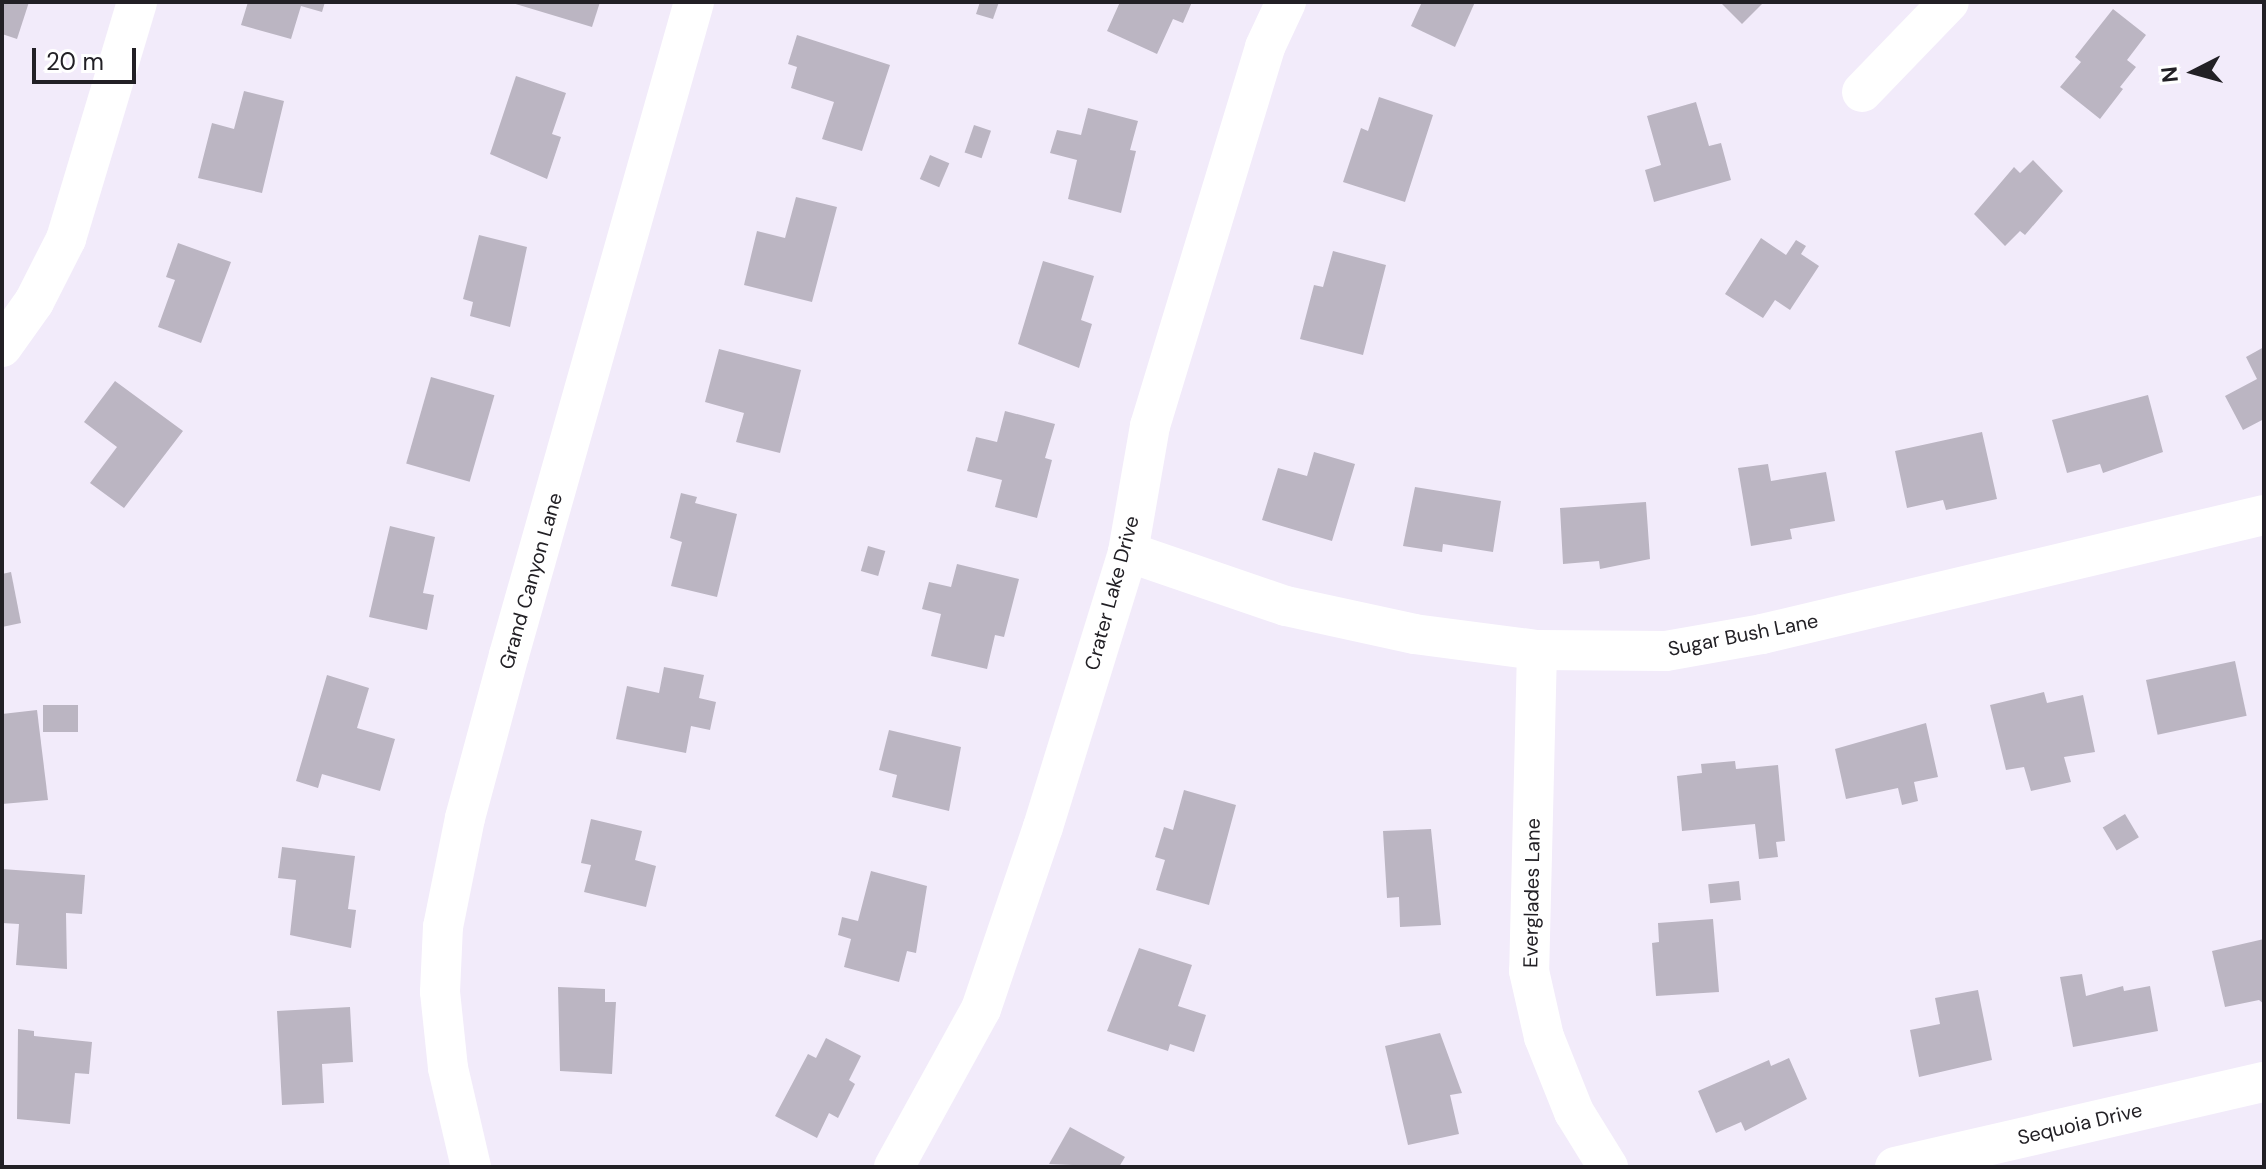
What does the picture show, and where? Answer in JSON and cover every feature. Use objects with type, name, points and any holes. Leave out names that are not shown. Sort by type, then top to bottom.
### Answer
[{"type":"street","points":[[2,347],[34,302],[66,239],[137,2]]},
{"type":"street","name":"Grand Canyon Lane","points":[[471,1167],[448,1068],[440,992],[443,927],[465,818],[509,655],[694,2]]},
{"type":"street","name":"Crater Lake Drive","points":[[894,1167],[981,1009],[1043,827],[1128,552],[1150,426],[1265,47],[1286,2]]},
{"type":"street","points":[[1862,92],[1949,2]]},
{"type":"street","name":"Sugar Bush Lane","points":[[1128,552],[1286,606],[1414,634],[1537,650],[1666,651],[1762,634],[2264,515]]},
{"type":"street","name":"Everglades Lane","points":[[1537,650],[1529,971],[1544,1037],[1574,1112],[1608,1167]]},
{"type":"street","name":"Sequoia Drive","points":[[1895,1167],[2264,1082]]},
{"type":"building","points":[[2,2],[29,2],[17,39],[2,34]]},
{"type":"building","points":[[248,2],[325,2],[322,12],[301,6],[291,39],[241,25]]},
{"type":"building","points":[[509,2],[600,2],[592,27]]},
{"type":"building","points":[[980,2],[999,2],[993,19],[976,14]]},
{"type":"building","points":[[1120,2],[1192,2],[1183,23],[1173,19],[1157,54],[1107,31]]},
{"type":"building","points":[[1422,2],[1475,2],[1455,47],[1411,26]]},
{"type":"building","points":[[1720,2],[1764,2],[1742,24]]},
{"type":"building","points":[[2113,9],[2146,35],[2127,60],[2136,67],[2100,119],[2060,87],[2081,62],[2075,57]]},
{"type":"building","points":[[797,35],[890,65],[862,151],[822,139],[834,102],[791,88],[797,67],[788,64]]},
{"type":"building","points":[[516,76],[566,93],[552,134],[561,137],[547,179],[490,154]]},
{"type":"building","points":[[244,91],[284,101],[262,193],[198,178],[212,123],[234,129]]},
{"type":"building","points":[[1379,97],[1433,115],[1405,202],[1343,182],[1361,128],[1368,131]]},
{"type":"building","points":[[1696,102],[1709,146],[1721,143],[1731,180],[1654,202],[1645,170],[1661,165],[1647,116]]},
{"type":"building","points":[[1088,108],[1138,121],[1130,150],[1136,151],[1121,213],[1068,199],[1077,160],[1050,153],[1057,130],[1081,135]]},
{"type":"building","points":[[974,125],[991,131],[982,158],[965,152]]},
{"type":"building","points":[[930,155],[949,163],[939,187],[920,179]]},
{"type":"building","points":[[2033,160],[2063,191],[2025,235],[2020,231],[2005,246],[1974,214],[2014,167],[2020,173]]},
{"type":"building","points":[[796,197],[837,207],[812,302],[744,285],[757,231],[785,238]]},
{"type":"building","points":[[479,235],[527,247],[510,327],[470,316],[473,302],[463,299]]},
{"type":"building","points":[[1761,238],[1786,255],[1796,240],[1806,246],[1801,254],[1819,266],[1790,310],[1775,300],[1763,318],[1725,294]]},
{"type":"building","points":[[178,243],[231,262],[201,343],[158,327],[175,280],[166,277]]},
{"type":"building","points":[[1333,251],[1386,265],[1363,355],[1300,339],[1314,285],[1323,287]]},
{"type":"building","points":[[1043,261],[1094,276],[1081,320],[1092,324],[1079,368],[1018,344]]},
{"type":"building","points":[[2264,347],[2264,419],[2243,430],[2225,396],[2257,379],[2246,357]]},
{"type":"building","points":[[719,349],[801,370],[780,453],[736,442],[744,413],[705,402]]},
{"type":"building","points":[[431,377],[494,395],[470,482],[406,464]]},
{"type":"building","points":[[115,381],[183,431],[124,508],[90,483],[117,447],[84,422]]},
{"type":"building","points":[[2148,395],[2163,452],[2103,473],[2100,464],[2067,473],[2052,420]]},
{"type":"building","points":[[1005,411],[1055,424],[1045,458],[1052,460],[1037,518],[995,507],[1002,480],[967,471],[976,437],[997,442]]},
{"type":"building","points":[[1982,432],[1997,499],[1946,510],[1943,500],[1907,508],[1895,451]]},
{"type":"building","points":[[1314,452],[1355,464],[1332,541],[1262,520],[1278,468],[1307,476]]},
{"type":"building","points":[[1768,464],[1771,481],[1826,472],[1835,521],[1790,529],[1792,539],[1751,546],[1738,468]]},
{"type":"building","points":[[1415,487],[1501,501],[1493,552],[1443,544],[1442,552],[1403,546]]},
{"type":"building","points":[[681,493],[697,497],[695,503],[737,514],[717,597],[671,586],[682,542],[670,538]]},
{"type":"building","points":[[1646,502],[1650,559],[1600,569],[1599,561],[1563,564],[1560,508]]},
{"type":"building","points":[[390,526],[435,537],[423,593],[434,595],[427,630],[369,617]]},
{"type":"building","points":[[868,546],[885,551],[878,576],[861,571]]},
{"type":"building","points":[[957,564],[1019,579],[1004,637],[995,635],[987,669],[931,656],[941,614],[922,609],[929,582],[951,587]]},
{"type":"building","points":[[11,572],[21,623],[2,627],[2,574]]},
{"type":"building","points":[[2235,661],[2247,716],[2158,735],[2146,680]]},
{"type":"building","points":[[664,667],[704,675],[699,698],[716,702],[710,730],[691,726],[686,753],[616,739],[627,686],[659,693]]},
{"type":"building","points":[[327,675],[369,688],[357,728],[395,739],[380,791],[322,774],[318,788],[296,781]]},
{"type":"building","points":[[2044,692],[2047,703],[2083,695],[2095,752],[2064,757],[2071,782],[2031,791],[2024,767],[2006,770],[1990,705]]},
{"type":"building","points":[[43,705],[78,705],[78,732],[43,732]]},
{"type":"building","points":[[37,710],[48,800],[2,804],[2,714]]},
{"type":"building","points":[[1926,723],[1938,777],[1914,782],[1918,801],[1902,805],[1898,788],[1846,799],[1835,749]]},
{"type":"building","points":[[889,730],[961,747],[949,811],[892,797],[897,775],[879,770]]},
{"type":"building","points":[[1735,761],[1736,769],[1778,765],[1785,841],[1776,842],[1778,857],[1759,859],[1755,824],[1682,831],[1677,776],[1702,773],[1701,764]]},
{"type":"building","points":[[1184,790],[1236,805],[1209,905],[1156,890],[1165,860],[1155,857],[1164,827],[1173,830]]},
{"type":"building","points":[[2125,814],[2139,837],[2117,851],[2103,827]]},
{"type":"building","points":[[591,819],[642,831],[635,860],[656,866],[646,907],[584,892],[591,865],[581,863]]},
{"type":"building","points":[[1431,829],[1441,925],[1400,927],[1399,897],[1387,898],[1383,831]]},
{"type":"building","points":[[282,847],[355,856],[348,909],[356,910],[351,948],[290,935],[296,880],[278,878]]},
{"type":"building","points":[[2,869],[85,875],[82,914],[66,913],[67,969],[16,965],[19,924],[2,923]]},
{"type":"building","points":[[871,871],[927,886],[916,953],[907,951],[899,982],[844,967],[851,939],[838,935],[842,917],[858,921]]},
{"type":"building","points":[[1739,881],[1741,900],[1710,903],[1708,884]]},
{"type":"building","points":[[1713,919],[1719,992],[1656,996],[1652,943],[1659,942],[1658,923]]},
{"type":"building","points":[[2264,939],[2264,1004],[2259,1000],[2225,1007],[2212,951]]},
{"type":"building","points":[[1139,948],[1192,965],[1178,1006],[1206,1015],[1194,1052],[1170,1044],[1168,1051],[1107,1031]]},
{"type":"building","points":[[2082,974],[2086,996],[2123,986],[2124,991],[2150,986],[2158,1031],[2073,1047],[2060,977]]},
{"type":"building","points":[[558,987],[605,989],[605,1002],[616,1002],[612,1074],[560,1071]]},
{"type":"building","points":[[1978,990],[1992,1060],[1919,1077],[1910,1030],[1940,1024],[1935,998]]},
{"type":"building","points":[[350,1007],[353,1062],[322,1064],[324,1103],[282,1105],[277,1011]]},
{"type":"building","points":[[18,1029],[34,1031],[34,1036],[92,1042],[89,1074],[75,1073],[70,1124],[17,1119]]},
{"type":"building","points":[[1440,1033],[1462,1093],[1450,1095],[1459,1134],[1408,1145],[1385,1046]]},
{"type":"building","points":[[826,1038],[861,1056],[849,1080],[855,1084],[838,1118],[829,1113],[817,1138],[775,1116],[808,1054],[816,1058]]},
{"type":"building","points":[[1789,1058],[1807,1099],[1745,1131],[1741,1122],[1716,1133],[1698,1091],[1769,1060],[1771,1066]]},
{"type":"building","points":[[1070,1127],[1125,1157],[1119,1167],[1049,1164]]}]
